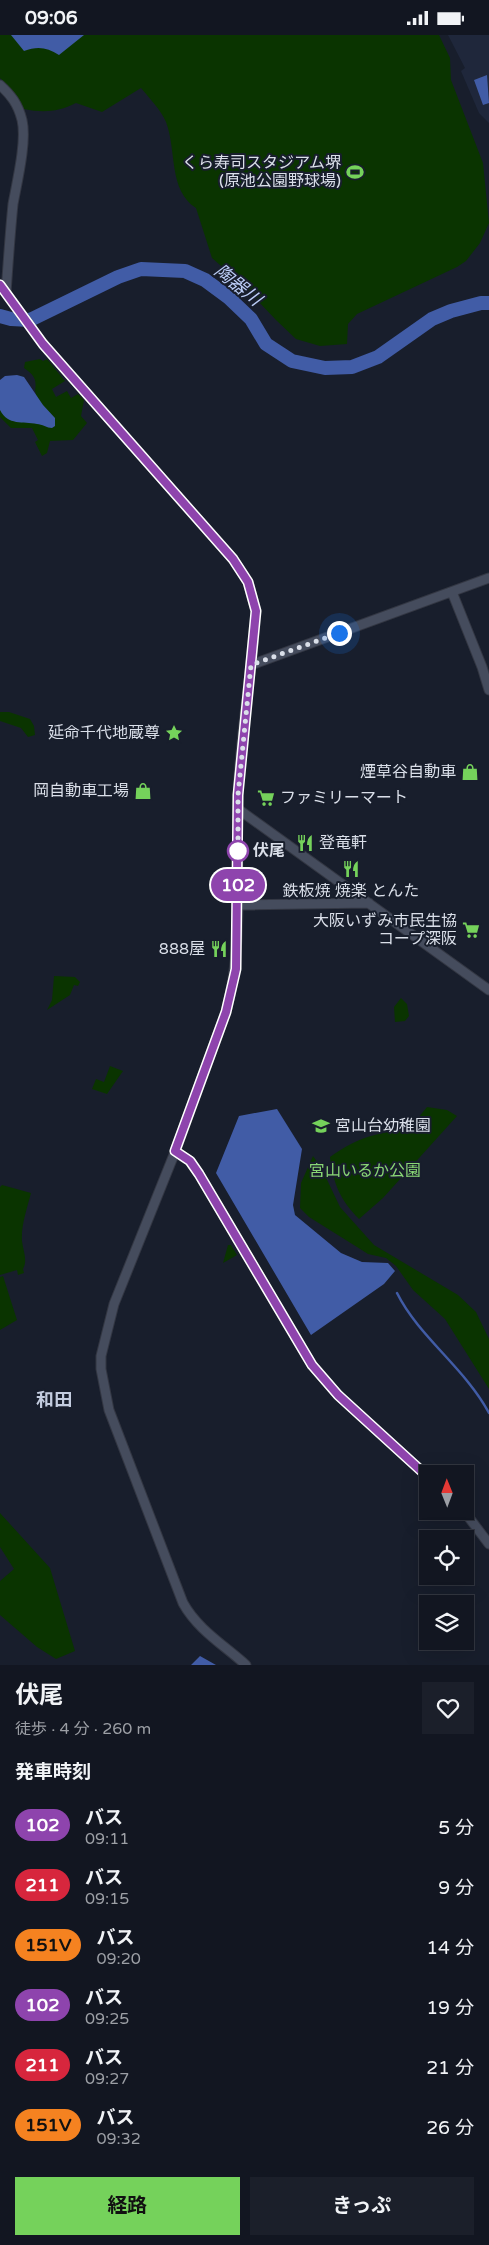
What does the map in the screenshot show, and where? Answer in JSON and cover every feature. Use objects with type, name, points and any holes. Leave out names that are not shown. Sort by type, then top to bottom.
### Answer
[{"type":"street","points":[[0,85],[14,98],[23,121],[23,137],[13,210],[6,293]]},
{"type":"street","points":[[0,285],[36,334],[242,571],[248,582],[256,611],[238,809],[236,969],[232,990],[226,1012],[175,1151],[137,1245],[108,1325],[102,1356],[102,1378],[109,1410],[183,1603],[201,1629],[246,1665]]},
{"type":"street","points":[[251,665],[489,578]]},
{"type":"street","points":[[452,592],[482,667],[489,690]]},
{"type":"street","points":[[238,809],[489,990]]},
{"type":"street","points":[[238,905],[369,903]]},
{"type":"street","points":[[175,1151],[190,1161],[199,1174],[312,1365],[338,1395],[419,1469]]},
{"type":"street","points":[[471,1520],[489,1544]]},
{"type":"shaded area","points":[[448,35],[489,35],[489,123],[479,113],[461,71],[465,68]]},
{"type":"green space","points":[[0,35],[439,35],[450,58],[451,80],[483,163],[489,223],[480,243],[466,261],[357,314],[348,324],[347,344],[320,346],[296,339],[244,286],[212,258],[196,208],[187,200],[177,181],[166,122],[141,88],[102,112],[76,103],[50,111],[24,109],[16,95],[0,78]]},
{"type":"green space","points":[[40,359],[43,361],[47,359],[65,381],[52,389],[56,397],[67,391],[71,398],[78,394],[84,400],[81,416],[87,423],[73,440],[50,441],[47,453],[42,456],[35,442],[38,440],[32,428],[11,428],[0,417],[0,399],[34,400],[36,383],[32,375],[24,368],[25,362]]},
{"type":"green space","points":[[0,712],[9,712],[30,719],[34,726],[35,735],[28,737],[21,728],[0,721]]},
{"type":"green space","points":[[54,976],[75,977],[80,982],[78,986],[74,985],[70,995],[47,1010],[52,1000]]},
{"type":"green space","points":[[401,998],[407,1004],[409,1016],[405,1021],[395,1022],[394,1007]]},
{"type":"green space","points":[[110,1066],[123,1071],[107,1094],[92,1089],[96,1079],[104,1082]]},
{"type":"green space","name":"宮山いるか公園","points":[[427,1107],[447,1110],[457,1116],[383,1198],[359,1219],[338,1191],[330,1157],[359,1140],[409,1129]]},
{"type":"green space","points":[[313,1156],[321,1167],[340,1207],[374,1245],[458,1295],[476,1312],[489,1339],[489,1389],[445,1319],[413,1290],[396,1266],[386,1258],[368,1254],[309,1217],[300,1208],[301,1183]]},
{"type":"green space","points":[[2,1185],[31,1193],[22,1229],[25,1259],[24,1273],[18,1275],[17,1270],[0,1275],[0,1187]]},
{"type":"green space","points":[[228,1245],[231,1245],[237,1255],[223,1263]]},
{"type":"green space","points":[[3,1276],[17,1320],[0,1330],[0,1277]]},
{"type":"green space","points":[[0,1513],[50,1568],[75,1651],[56,1659],[37,1647],[0,1615],[0,1581],[14,1569],[0,1547]]},
{"type":"water","points":[[11,35],[84,35],[59,55],[42,48],[24,51]]},
{"type":"water","points":[[487,75],[489,103],[483,105],[474,80]]},
{"type":"water","points":[[17,375],[24,377],[43,405],[55,418],[55,426],[50,428],[39,424],[16,422],[7,419],[3,415],[0,410],[0,380],[5,376]]},
{"type":"water","points":[[277,1109],[302,1149],[293,1205],[295,1215],[341,1253],[362,1262],[388,1263],[395,1271],[384,1284],[311,1335],[216,1173],[239,1116]]},
{"type":"water","points":[[200,1656],[216,1665],[191,1665]]},
{"type":"waterway","name":"陶器川","points":[[0,316],[11,319],[30,320],[118,277],[141,269],[185,271],[205,280],[228,297],[251,319],[266,344],[292,361],[325,368],[352,367],[378,357],[432,319],[451,311],[481,303],[489,303]]},
{"type":"waterway","points":[[397,1293],[417,1324],[468,1381],[489,1413]]},
{"type":"bus line","name":"102","points":[[0,285],[43,344],[233,559],[248,582],[256,611],[238,795],[236,969],[226,1012],[175,1151],[190,1161],[199,1174],[312,1365],[338,1395],[419,1469]]},
{"type":"place","name":"くら寿司スタジアム堺 (原池公園野球場)","points":[[355,172]]},
{"type":"place","name":"延命千代地蔵尊","points":[[174,733]]},
{"type":"place","name":"煙草谷自動車","points":[[470,772]]},
{"type":"place","name":"岡自動車工場","points":[[143,791]]},
{"type":"place","name":"ファミリーマート","points":[[266,798]]},
{"type":"place","name":"登竜軒","points":[[305,843]]},
{"type":"place","name":"伏尾","points":[[238,851]]},
{"type":"place","name":"鉄板焼 焼楽 とんた","points":[[351,869]]},
{"type":"place","name":"大阪いずみ市民生協 コープ深阪","points":[[471,930]]},
{"type":"place","name":"888屋","points":[[219,949]]},
{"type":"place","name":"宮山台幼稚園","points":[[321,1126]]},
{"type":"district","name":"和田","points":[[54,1400]]},
{"type":"route","points":[[238,851],[238,858],[238,795],[251,665],[339,633]]}]
